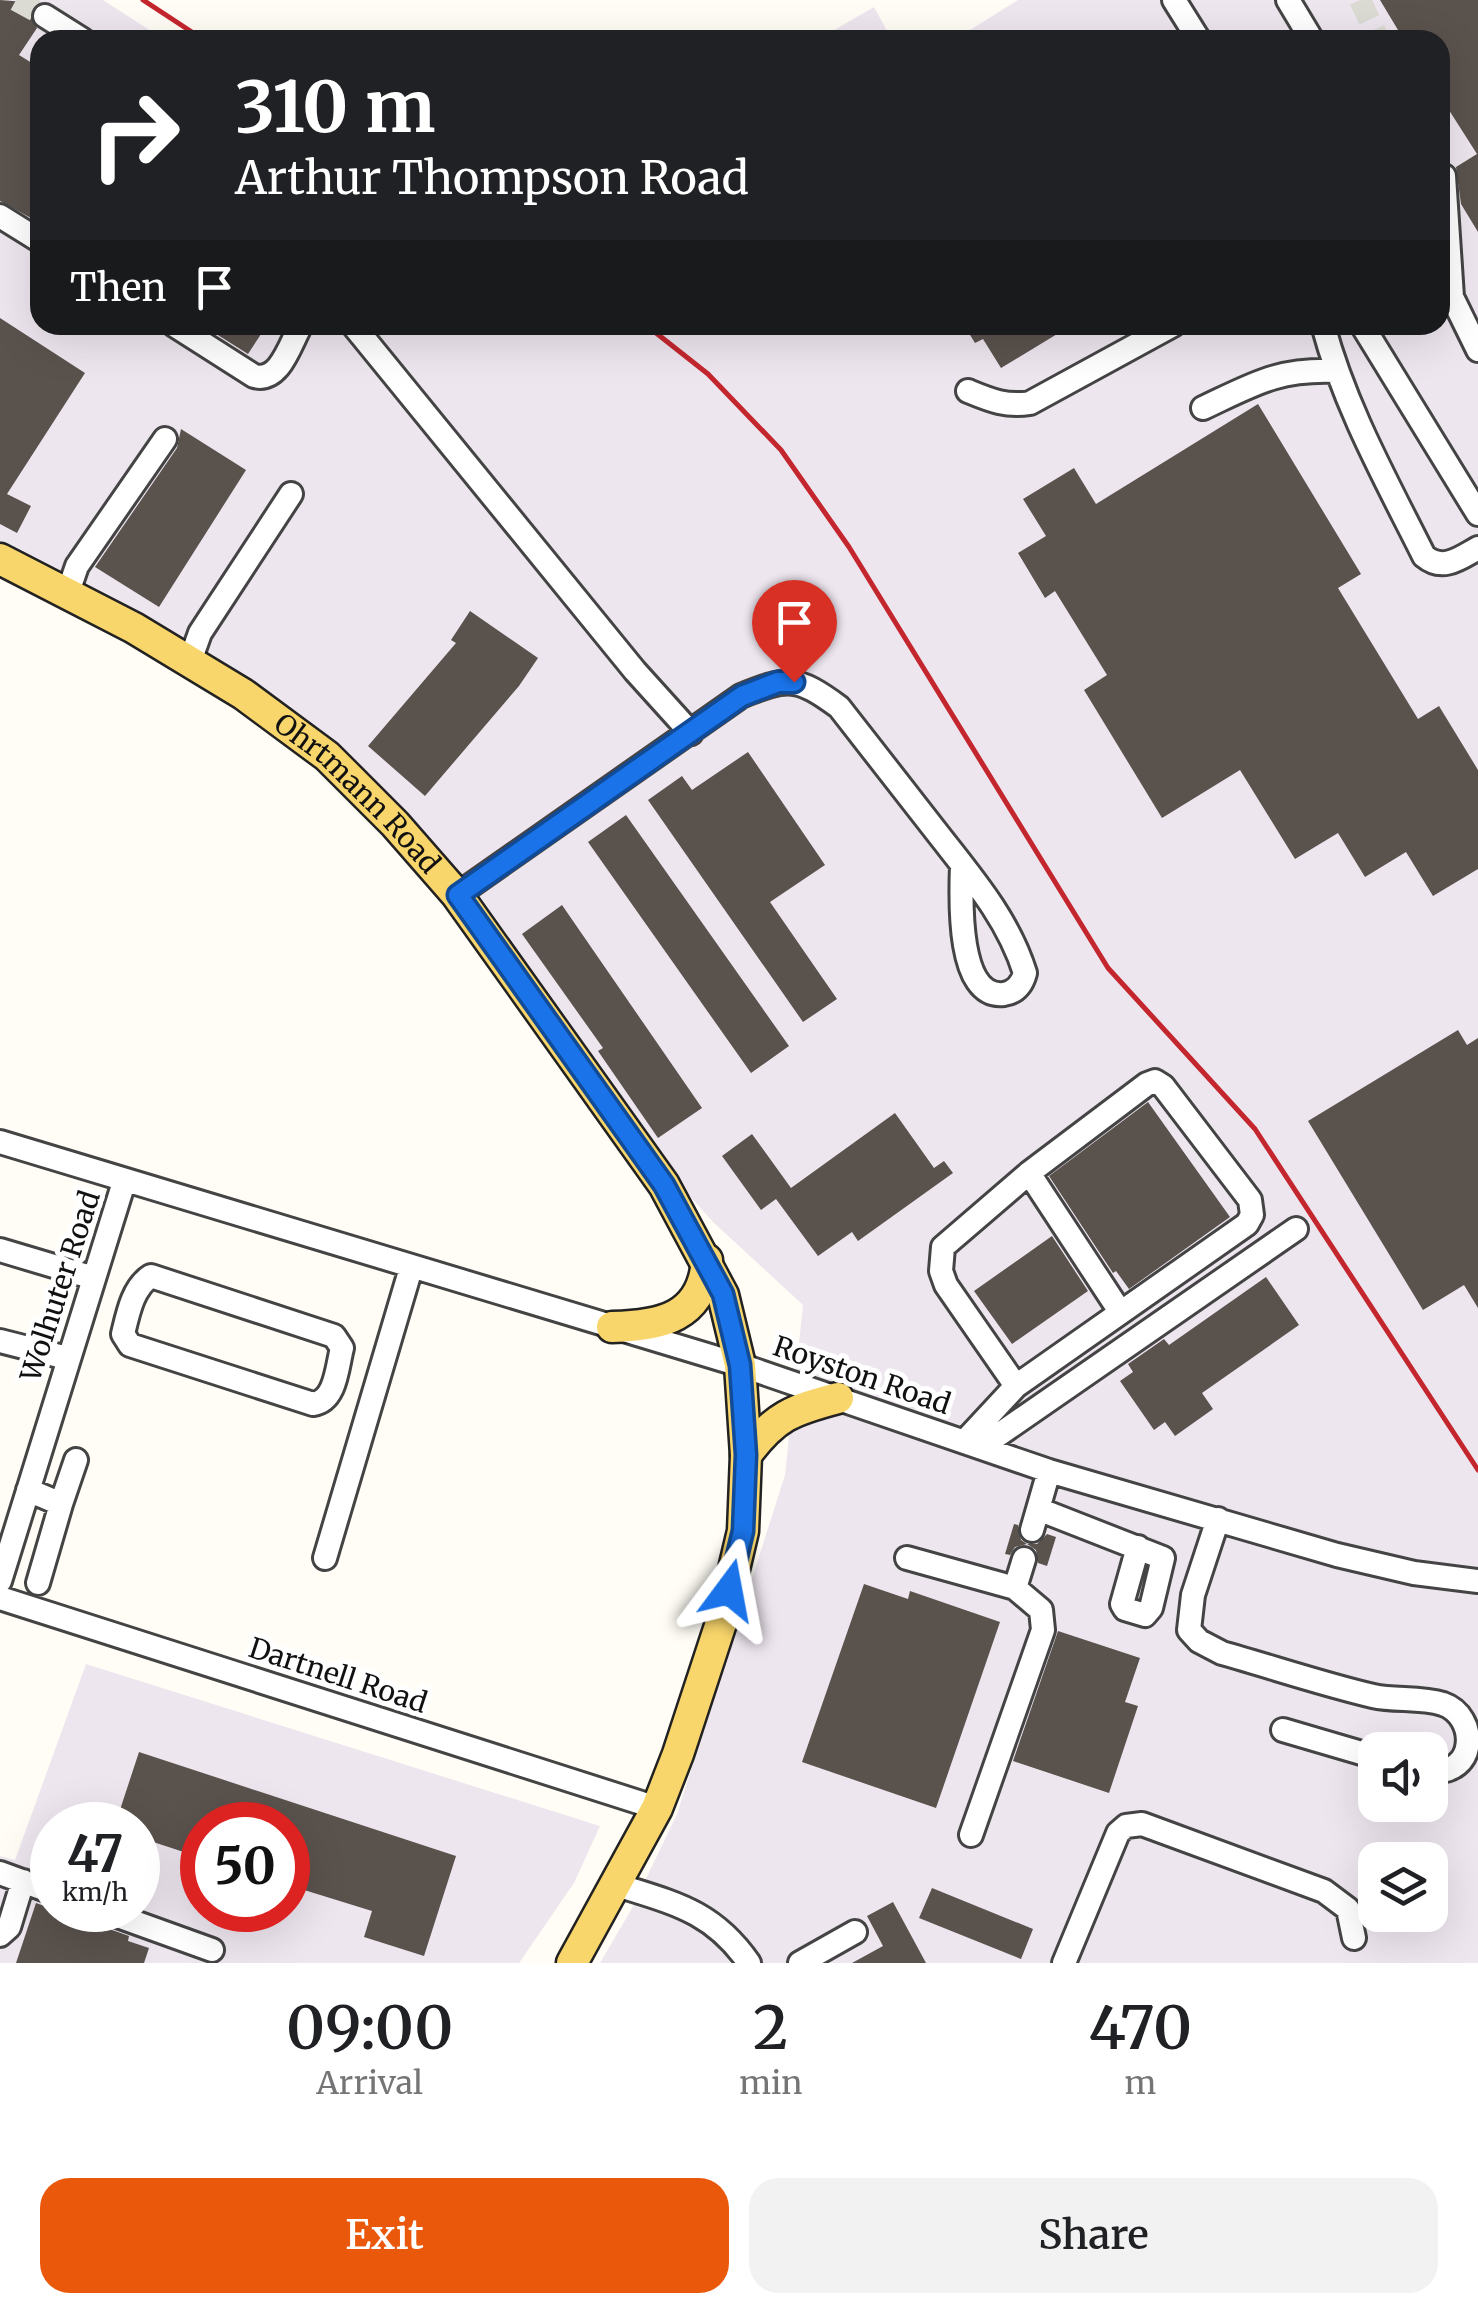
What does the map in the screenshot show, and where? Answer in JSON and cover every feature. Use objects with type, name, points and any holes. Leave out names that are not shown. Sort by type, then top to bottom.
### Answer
[{"type":"main road","name":"Ohrtmann Road","points":[[0,559],[244,694],[327,756],[395,824],[458,895],[664,1185],[723,1294],[740,1365],[746,1455],[743,1531],[722,1620],[657,1808],[572,1963]]},
{"type":"main road","points":[[612,1328],[663,1322],[684,1310],[700,1292],[707,1260]]},
{"type":"main road","points":[[746,1455],[780,1417],[793,1409],[838,1398]]},
{"type":"street","points":[[1174,0],[1193,30]]},
{"type":"street","points":[[1288,0],[1306,30]]},
{"type":"street","points":[[45,16],[67,30]]},
{"type":"street","points":[[0,216],[30,235]]},
{"type":"street","points":[[1450,272],[1452,297],[1478,350]]},
{"type":"street","points":[[190,335],[254,376],[264,378],[275,374],[296,335]]},
{"type":"street","points":[[361,335],[690,733]]},
{"type":"street","points":[[968,391],[997,403],[1030,403],[1155,335]]},
{"type":"street","points":[[1326,335],[1335,371],[1359,426],[1424,556],[1438,564],[1450,563],[1478,548]]},
{"type":"street","points":[[1379,336],[1478,514]]},
{"type":"street","points":[[1203,408],[1278,374],[1335,371]]},
{"type":"street","points":[[68,594],[77,566],[165,439]]},
{"type":"street","points":[[190,661],[200,633],[292,494]]},
{"type":"street","points":[[458,895],[742,696],[778,682],[794,682],[816,690],[839,707],[962,865],[1014,940],[1025,974],[1019,987],[1009,993],[1000,995],[983,987],[966,958],[962,865]]},
{"type":"street","points":[[972,1445],[1016,1386],[1247,1224],[1252,1216],[1250,1200],[1156,1081],[1029,1173],[948,1240],[940,1256],[946,1286],[1016,1386]]},
{"type":"street","name":"Royston Road","points":[[0,1142],[740,1365],[1049,1471],[1337,1555],[1414,1573],[1478,1581]]},
{"type":"street","points":[[1029,1173],[1120,1310]]},
{"type":"street","name":"Wolhuter Road","points":[[0,1581],[124,1182]]},
{"type":"street","points":[[972,1445],[1296,1229]]},
{"type":"street","points":[[0,1250],[91,1289],[129,1310]]},
{"type":"street","points":[[325,1558],[412,1268]]},
{"type":"street","points":[[158,1277],[334,1336],[342,1348],[330,1393],[325,1401],[313,1404],[135,1348],[123,1334],[129,1310],[141,1284],[147,1278],[158,1277]]},
{"type":"street","points":[[0,1341],[67,1358]]},
{"type":"street","points":[[38,1583],[76,1460]]},
{"type":"street","points":[[1049,1471],[1036,1519],[1138,1547]]},
{"type":"street","points":[[28,1490],[61,1504]]},
{"type":"street","points":[[1218,1519],[1193,1595],[1189,1630],[1222,1653],[1377,1697],[1442,1704],[1458,1711],[1468,1727],[1469,1752],[1461,1766],[1448,1772]]},
{"type":"street","points":[[906,1558],[1015,1588],[1041,1610],[1044,1618],[970,1835]]},
{"type":"street","points":[[1015,1588],[1024,1559]]},
{"type":"street","name":"Dartnell Road","points":[[0,1598],[657,1808]]},
{"type":"street","points":[[1283,1730],[1358,1752]]},
{"type":"street","points":[[1064,1963],[1118,1833],[1126,1826],[1142,1824],[1324,1891],[1348,1910],[1354,1938]]},
{"type":"street","points":[[0,1873],[30,1884]]},
{"type":"street","points":[[0,1935],[9,1928],[23,1881]]},
{"type":"street","points":[[614,1884],[706,1917],[731,1938],[749,1963]]},
{"type":"street","points":[[160,1931],[212,1950]]},
{"type":"street","points":[[800,1963],[855,1932]]},
{"type":"shaded area","points":[[0,0],[103,0],[150,30],[30,30],[30,335],[1450,335],[1450,30],[970,30],[1018,0],[1478,0],[1478,1963],[600,1963],[631,1910],[677,1814],[785,1475],[803,1305],[713,1222],[647,1148],[333,748],[239,673],[0,542]]},
{"type":"shaded area","points":[[874,7],[887,30],[834,30]]},
{"type":"shaded area","points":[[86,1664],[600,1826],[574,1883],[519,1963],[0,1963],[0,1856],[15,1860],[30,1819],[30,1932],[160,1932],[160,1802],[36,1802]]},
{"type":"building","points":[[0,0],[38,3],[30,14],[37,28],[30,30],[30,38],[19,55],[30,62],[30,218],[0,201]]},
{"type":"building","points":[[1380,0],[1478,0],[1478,232],[1461,204],[1456,167],[1477,154],[1450,112],[1450,30],[1398,30]]},
{"type":"building","points":[[0,318],[85,373],[7,494],[31,506],[17,533],[0,524]]},
{"type":"building","points":[[218,335],[260,335],[248,354]]},
{"type":"building","points":[[970,335],[1055,335],[1001,368],[983,339],[975,343]]},
{"type":"building","points":[[1258,404],[1361,574],[1338,588],[1418,719],[1439,706],[1478,770],[1478,869],[1433,896],[1406,852],[1365,877],[1338,833],[1295,859],[1240,770],[1162,818],[1084,690],[1107,675],[1055,591],[1045,598],[1018,553],[1046,536],[1023,499],[1074,468],[1096,504]]},
{"type":"building","points":[[181,429],[246,470],[159,607],[95,567],[177,448]]},
{"type":"building","points":[[470,611],[538,658],[519,686],[425,796],[368,746],[456,643],[451,640]]},
{"type":"building","points":[[748,752],[825,865],[770,902],[837,999],[803,1022],[648,800],[682,776],[692,790]]},
{"type":"building","points":[[626,815],[789,1046],[751,1073],[588,842]]},
{"type":"building","points":[[562,905],[702,1108],[658,1138],[598,1051],[603,1048],[522,934]]},
{"type":"building","points":[[1458,1030],[1467,1045],[1478,1038],[1478,1308],[1464,1285],[1423,1310],[1308,1121]]},
{"type":"building","points":[[1148,1102],[1230,1217],[1129,1289],[1116,1271],[1113,1273],[1049,1176]]},
{"type":"building","points":[[895,1113],[934,1168],[944,1161],[953,1173],[858,1241],[852,1232],[818,1256],[776,1199],[761,1210],[722,1156],[752,1134],[791,1188]]},
{"type":"building","points":[[1052,1236],[1088,1291],[1012,1344],[974,1291]]},
{"type":"building","points":[[1266,1277],[1299,1325],[1202,1393],[1213,1409],[1175,1436],[1165,1422],[1154,1430],[1120,1381],[1133,1372],[1128,1364],[1164,1339],[1169,1345]]},
{"type":"building","points":[[1014,1524],[1027,1544],[1005,1554]]},
{"type":"building","points":[[1047,1534],[1056,1537],[1047,1566],[1038,1563],[1036,1550],[1027,1544],[1037,1544]]},
{"type":"building","points":[[864,1584],[908,1599],[910,1591],[1000,1622],[936,1808],[802,1762]]},
{"type":"building","points":[[1058,1631],[1140,1658],[1125,1702],[1138,1706],[1109,1793],[1013,1761]]},
{"type":"building","points":[[139,1752],[291,1802],[180,1802],[180,1851],[160,1844],[160,1802],[123,1802]]},
{"type":"building","points":[[310,1808],[456,1856],[424,1956],[364,1937],[372,1911],[310,1892]]},
{"type":"building","points":[[932,1888],[1033,1929],[1021,1959],[919,1918]]},
{"type":"building","points":[[893,1902],[926,1963],[852,1963],[883,1946],[867,1916]]},
{"type":"building","points":[[30,1921],[30,1932],[118,1932],[129,1936],[128,1941],[149,1948],[144,1963],[16,1963]]},
{"type":"tunnel","points":[[16,0],[45,16]]},
{"type":"tunnel","points":[[1360,0],[1374,30]]},
{"type":"railway","points":[[143,0],[189,30]]},
{"type":"railway","points":[[659,335],[708,374],[781,450],[849,547],[1108,968],[1255,1129],[1478,1470]]},
{"type":"route","points":[[729,1590],[743,1531],[746,1455],[740,1365],[723,1294],[664,1185],[458,895],[742,696],[778,682],[794,682]]}]
